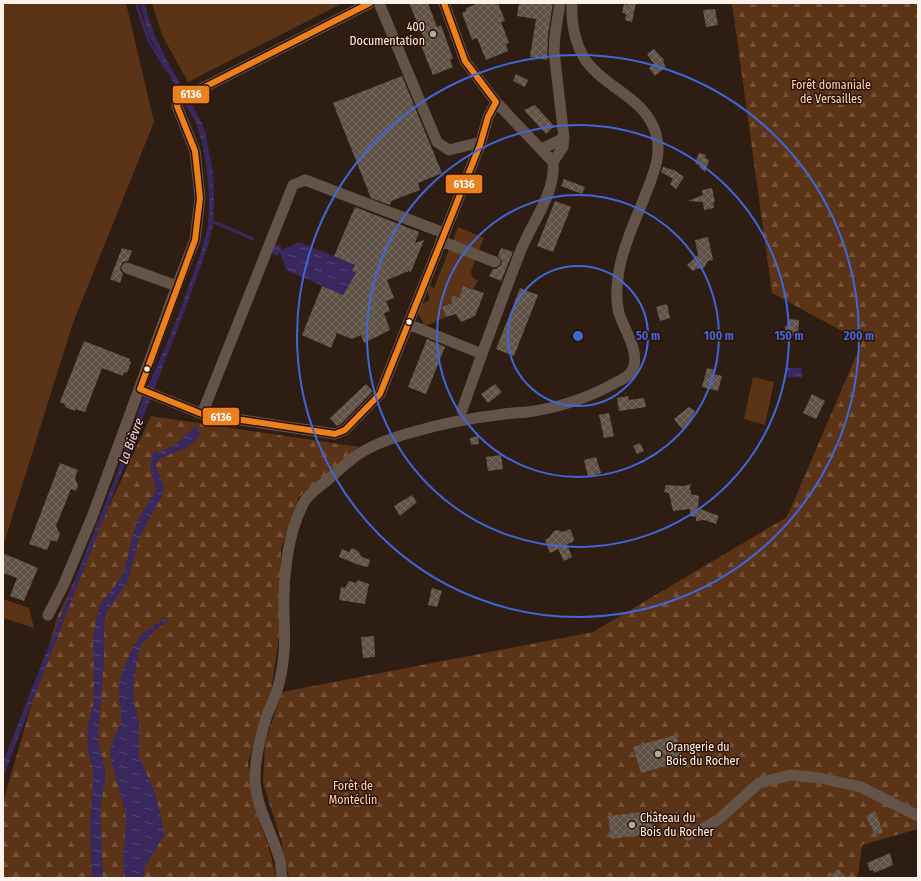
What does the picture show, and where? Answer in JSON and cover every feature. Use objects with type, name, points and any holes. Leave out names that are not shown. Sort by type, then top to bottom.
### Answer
[{"type":"street","points":[[48,615],[63,586],[146,391],[177,286],[195,240],[200,198],[195,152],[177,106],[180,100],[370,3]]},
{"type":"street","points":[[379,3],[437,142],[449,150],[481,142]]},
{"type":"street","points":[[444,3],[465,61],[496,102],[553,162]]},
{"type":"street","points":[[462,410],[522,249],[548,194],[552,178],[553,162],[563,147],[564,138],[554,51],[560,3]]},
{"type":"street","points":[[282,878],[279,860],[262,812],[255,780],[256,759],[267,717],[278,687],[284,652],[284,597],[288,545],[293,527],[305,500],[358,454],[374,445],[410,432],[441,424],[548,409],[575,401],[597,394],[623,379],[632,372],[634,366],[634,355],[620,314],[617,300],[619,278],[621,261],[637,214],[657,166],[658,145],[656,132],[650,120],[632,99],[593,69],[584,58],[573,27],[572,3]]},
{"type":"street","points":[[146,391],[202,414],[334,434],[345,430],[380,394],[481,142],[488,117],[496,102]]},
{"type":"street","points":[[542,149],[564,138]]},
{"type":"street","points":[[202,414],[293,185],[305,180],[443,237],[495,262]]},
{"type":"street","points":[[127,268],[177,286]]},
{"type":"street","points":[[408,324],[482,354]]},
{"type":"street","points":[[688,835],[702,830],[718,820],[759,783],[791,775],[820,778],[862,787],[918,816]]},
{"type":"green space","points":[[3,3],[126,3],[154,122],[73,323],[3,546]]},
{"type":"green space","points":[[152,3],[343,3],[188,82],[162,35]]},
{"type":"green space","points":[[732,3],[918,3],[918,829],[862,845],[858,876],[856,878],[289,878],[281,840],[263,783],[265,743],[282,692],[593,632],[787,517],[862,342],[772,293]]},
{"type":"green space","points":[[458,227],[484,238],[471,271],[472,277],[478,281],[473,289],[463,286],[459,298],[454,296],[452,297],[453,302],[442,307],[446,317],[429,325],[424,325],[417,311],[419,305],[430,300],[426,286],[427,285],[434,288]]},
{"type":"green space","points":[[753,377],[774,382],[765,425],[744,419]]},
{"type":"green space","points":[[151,416],[359,447],[299,497],[281,549],[280,631],[271,692],[248,763],[256,811],[270,851],[276,878],[3,878],[3,802],[57,618]]},
{"type":"green space","points":[[3,599],[29,608],[34,628],[3,618]]},
{"type":"water","points":[[140,3],[145,3],[156,39],[186,94],[181,97],[148,33]]},
{"type":"water","points":[[189,99],[202,123],[206,135],[213,174],[213,224],[208,246],[183,315],[3,777],[3,762],[115,478],[145,393],[175,324],[201,252],[208,226],[209,193],[203,147],[196,122],[183,102]]},
{"type":"water","points":[[299,242],[355,265],[352,271],[356,273],[350,284],[350,289],[347,288],[343,295],[286,270],[280,252],[277,256],[269,252],[273,243],[282,247],[280,251]]},
{"type":"water","points":[[787,368],[802,368],[802,377],[787,378]]},
{"type":"water","points":[[195,426],[201,432],[193,443],[181,450],[159,459],[156,464],[164,487],[162,496],[140,536],[127,583],[107,611],[104,623],[104,660],[98,737],[106,773],[100,810],[103,878],[92,878],[90,830],[93,770],[88,752],[87,728],[93,706],[93,639],[99,606],[117,583],[124,571],[136,523],[156,490],[151,471],[151,462],[154,453],[177,443]]},
{"type":"water","points":[[166,617],[168,621],[155,630],[142,644],[138,655],[133,689],[134,703],[139,721],[139,757],[153,788],[161,816],[164,835],[144,869],[143,878],[125,878],[123,865],[126,819],[111,760],[110,748],[121,722],[119,698],[120,677],[133,647],[143,633]]},
{"type":"building","name":"400 Documentation","points":[[409,3],[428,3],[437,27],[441,25],[453,58],[450,60],[453,67],[433,75],[420,43],[425,41]]},
{"type":"building","points":[[479,3],[498,3],[505,21],[501,22],[509,43],[506,44],[508,51],[486,60],[477,38],[472,40],[462,13],[466,11],[466,8]]},
{"type":"building","points":[[519,3],[553,3],[548,35],[547,60],[530,57],[536,19],[517,16]]},
{"type":"building","points":[[628,3],[636,3],[632,22],[625,20],[626,14],[622,13],[624,4],[628,5]]},
{"type":"building","points":[[715,9],[718,25],[706,27],[703,10]]},
{"type":"building","points":[[654,49],[664,60],[663,62],[666,67],[655,76],[649,68],[654,64],[647,54]]},
{"type":"building","points":[[516,74],[528,80],[525,87],[513,81]]},
{"type":"building","points":[[402,76],[442,173],[418,183],[420,190],[391,201],[390,205],[371,198],[333,103]]},
{"type":"building","points":[[535,105],[554,126],[546,134],[524,110]]},
{"type":"building","points":[[699,153],[706,155],[705,158],[709,160],[705,172],[699,167],[700,165],[695,164]]},
{"type":"building","points":[[663,167],[674,170],[684,177],[676,189],[670,184],[673,179],[661,172]]},
{"type":"building","points":[[564,179],[585,187],[582,194],[561,186]]},
{"type":"building","points":[[712,188],[715,202],[713,202],[714,208],[704,210],[703,202],[688,201],[703,195],[702,190]]},
{"type":"building","points":[[555,201],[571,207],[553,252],[537,246]]},
{"type":"building","points":[[355,207],[419,232],[415,243],[424,240],[411,272],[409,271],[387,280],[394,298],[386,301],[390,311],[384,313],[390,330],[364,343],[361,335],[352,339],[337,333],[331,348],[302,335],[322,286],[343,295],[356,273],[352,271],[355,265],[334,256]]},
{"type":"building","points":[[708,237],[713,260],[708,261],[704,268],[693,271],[687,265],[698,255],[695,240]]},
{"type":"building","points":[[122,248],[132,251],[128,261],[123,262],[121,265],[120,270],[123,274],[120,283],[110,279]]},
{"type":"building","points":[[501,248],[513,252],[501,281],[489,276],[493,269],[496,269],[501,265],[502,261],[498,256]]},
{"type":"building","points":[[463,286],[484,293],[475,316],[461,322],[456,314],[446,317],[442,307],[452,303],[452,295],[459,298]]},
{"type":"building","points":[[520,288],[538,295],[514,356],[496,349]]},
{"type":"building","points":[[667,304],[670,318],[660,321],[656,307]]},
{"type":"building","points":[[788,319],[799,320],[798,336],[785,335],[785,326],[787,326]]},
{"type":"building","points":[[427,339],[445,347],[426,394],[408,387]]},
{"type":"building","points":[[84,341],[130,359],[129,361],[131,362],[127,373],[124,372],[123,376],[102,368],[85,412],[75,409],[75,411],[65,407],[66,405],[60,402]]},
{"type":"building","points":[[707,368],[715,370],[714,374],[722,376],[718,391],[702,387]]},
{"type":"building","points":[[366,384],[373,391],[341,424],[337,426],[330,418]]},
{"type":"building","points":[[495,384],[502,392],[488,403],[481,394]]},
{"type":"building","points":[[812,394],[825,401],[816,419],[803,413]]},
{"type":"building","points":[[628,396],[629,400],[644,398],[646,407],[619,411],[617,398]]},
{"type":"building","points":[[689,407],[695,411],[688,425],[682,429],[674,419]]},
{"type":"building","points":[[609,413],[614,436],[604,438],[599,415]]},
{"type":"building","points":[[478,436],[479,444],[471,445],[470,438]]},
{"type":"building","points":[[640,443],[644,451],[637,454],[633,446]]},
{"type":"building","points":[[501,455],[503,469],[488,471],[486,457]]},
{"type":"building","points":[[596,457],[601,473],[588,477],[584,460]]},
{"type":"building","points":[[60,463],[78,470],[75,478],[78,486],[76,491],[71,489],[56,526],[60,534],[57,542],[51,540],[47,550],[29,544]]},
{"type":"building","points":[[691,484],[689,490],[691,490],[691,494],[699,496],[698,508],[719,516],[716,524],[704,520],[696,521],[696,517],[690,516],[690,509],[673,511],[669,493],[664,492],[666,485],[684,486]]},
{"type":"building","points":[[412,495],[417,502],[400,516],[394,506]]},
{"type":"building","points":[[570,529],[574,538],[573,542],[567,544],[572,557],[564,561],[558,549],[550,553],[545,540],[549,538],[554,531],[557,530],[563,532]]},
{"type":"building","points":[[352,548],[358,551],[362,557],[370,560],[368,567],[339,557],[342,549],[349,552]]},
{"type":"building","points":[[5,554],[38,568],[24,601],[10,596],[17,578],[3,573],[3,560]]},
{"type":"building","points":[[358,580],[369,584],[365,604],[339,600],[341,587],[345,588],[349,581],[356,583]]},
{"type":"building","points":[[432,588],[442,591],[437,607],[428,605]]},
{"type":"building","points":[[374,636],[375,657],[363,658],[361,637]]},
{"type":"building","name":"Orangerie du Bois du Rocher","points":[[676,735],[683,761],[641,773],[633,747]]},
{"type":"building","name":"Château du Bois du Rocher","points":[[652,811],[655,833],[611,839],[608,816]]},
{"type":"building","points":[[875,811],[883,832],[875,835],[866,816]]},
{"type":"building","points":[[890,853],[893,865],[874,873],[873,870],[870,871],[867,863]]},
{"type":"building","points":[[838,869],[846,878],[828,878]]},
{"type":"waterway","name":"La Bièvre","points":[[136,3],[149,41],[168,72]]},
{"type":"waterway","points":[[209,220],[253,239]]},
{"type":"transit line","name":"6136","points":[[370,3],[179,100],[177,106],[195,151],[200,198],[195,240],[140,389],[202,414],[335,434],[345,430],[380,394],[480,145],[488,117],[496,102],[465,61],[444,3]]},
{"type":"place","name":"400 Documentation","points":[[433,34]]},
{"type":"place","name":"Orangerie du Bois du Rocher","points":[[658,754]]},
{"type":"place","name":"Château du Bois du Rocher","points":[[632,825]]},
{"type":"park label","name":"Forêt domaniale de Versailles","points":[[831,92]]},
{"type":"park label","name":"Forêt de Montéclin","points":[[353,793]]}]
